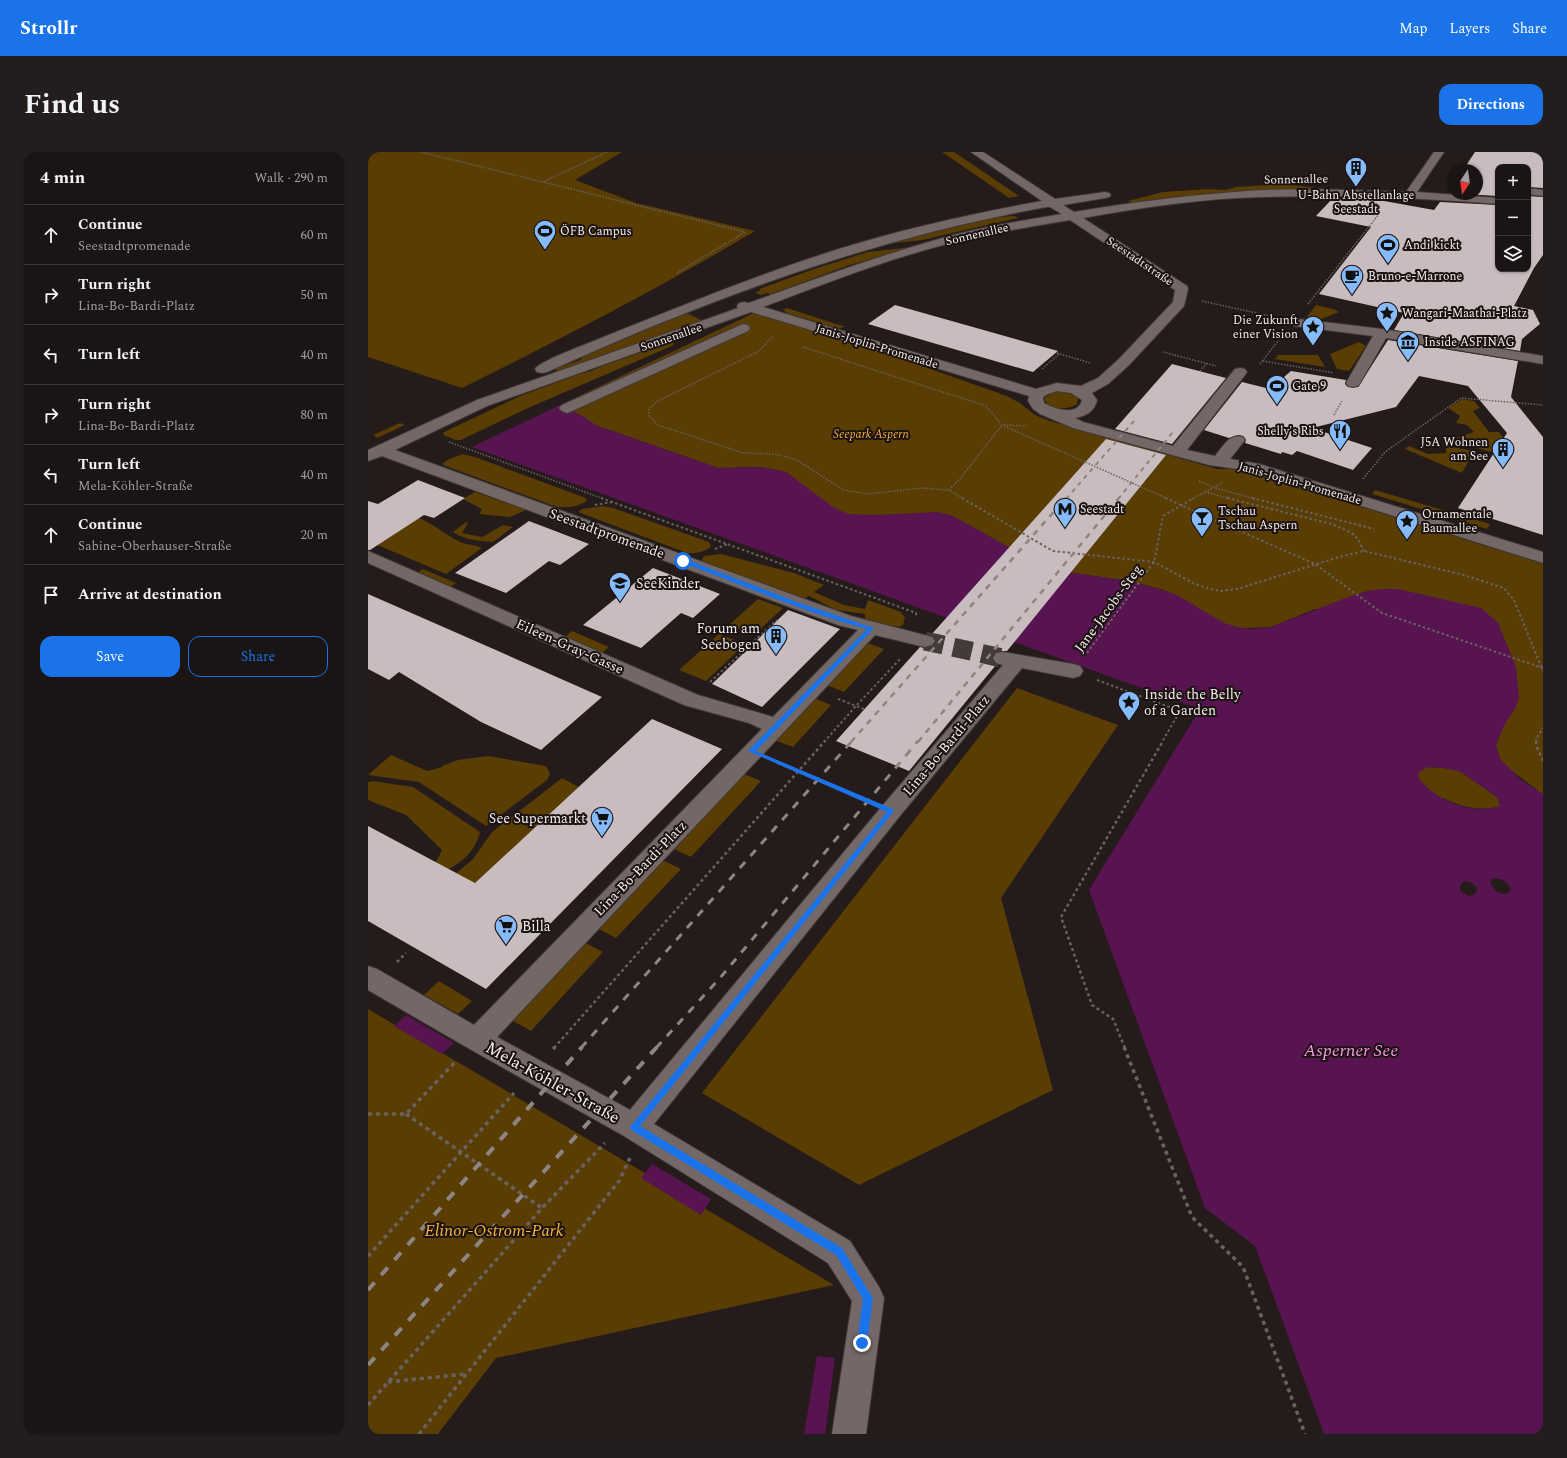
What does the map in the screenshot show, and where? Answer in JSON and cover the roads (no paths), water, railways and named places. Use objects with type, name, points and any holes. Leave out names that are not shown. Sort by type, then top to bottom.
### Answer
[{"type":"street","name":"Seestadtstraße","points":[[976,152],[1182,289],[1179,303],[1140,346],[1103,381],[1082,392]]},
{"type":"street","points":[[1409,195],[1439,152]]},
{"type":"street","points":[[1403,181],[1431,183]]},
{"type":"street","points":[[1531,191],[1543,193]]},
{"type":"street","name":"Sonnenallee","points":[[482,403],[519,379],[586,349],[717,297],[798,267],[889,239],[949,223],[1053,202],[1118,193]]},
{"type":"street","name":"Sonnenallee","points":[[375,453],[482,403],[718,320],[844,272],[944,241],[1071,215],[1161,202],[1236,195],[1318,193],[1409,195],[1495,201]]},
{"type":"street","name":"Janis-Joplin-Promenade","points":[[717,297],[1037,394],[1034,399],[1035,404],[1039,408],[1078,425],[1209,460],[1253,467],[1543,558]]},
{"type":"street","points":[[1299,323],[1382,333],[1543,361]]},
{"type":"street","points":[[567,408],[743,328]]},
{"type":"street","points":[[1354,380],[1382,333]]},
{"type":"street","points":[[1177,452],[1240,372]]},
{"type":"street","points":[[1037,394],[1057,387],[1070,388],[1082,392],[1090,400],[1086,409],[1073,414],[1055,414]]},
{"type":"street","points":[[1220,461],[1237,440]]},
{"type":"street","name":"Seestadtpromenade","points":[[375,453],[845,621],[921,640]]},
{"type":"street","name":"Eileen-Gray-Gasse","points":[[368,556],[691,700],[756,718],[776,726]]},
{"type":"street","name":"Lina-Bo-Bardi-Platz","points":[[476,1040],[871,628]]},
{"type":"street","name":"Lina-Bo-Bardi-Platz","points":[[634,1127],[891,811],[1009,659],[1073,671]]},
{"type":"street","name":"Mela-Köhler-Straße","points":[[368,976],[476,1040],[634,1127],[839,1252],[868,1298],[849,1434]]},
{"type":"water","name":"Asperner See","points":[[560,405],[584,417],[595,425],[718,468],[761,467],[786,472],[833,507],[848,514],[876,515],[937,512],[953,516],[1038,563],[1066,572],[1130,581],[1166,591],[1177,595],[1224,623],[1238,627],[1251,629],[1271,627],[1351,596],[1367,591],[1383,589],[1398,589],[1481,608],[1498,623],[1516,667],[1519,698],[1515,709],[1506,722],[1496,746],[1500,759],[1520,779],[1543,794],[1543,1434],[1324,1434],[1255,1246],[1205,1208],[1089,890],[1200,709],[472,447]],"holes":[[[1428,767],[1444,768],[1461,772],[1497,797],[1500,806],[1478,809],[1455,804],[1444,799],[1425,786],[1418,777],[1419,772]],[[1493,878],[1502,880],[1509,884],[1511,890],[1506,894],[1498,892],[1490,882]],[[1465,881],[1471,882],[1477,888],[1477,891],[1474,895],[1469,896],[1460,891],[1460,885]]]},
{"type":"water","points":[[406,1015],[454,1043],[442,1054],[394,1026]]},
{"type":"water","points":[[652,1164],[711,1199],[701,1215],[641,1178]]},
{"type":"water","points":[[817,1356],[835,1358],[825,1434],[804,1434]]},
{"type":"tunnel","points":[[925,641],[1002,658]]},
{"type":"railway","points":[[1066,499],[1134,421]]},
{"type":"railway","points":[[1118,499],[1173,432]]},
{"type":"railway","points":[[851,742],[1066,498]]},
{"type":"railway","points":[[918,742],[1119,498]]},
{"type":"railway","points":[[581,1048],[852,741]]},
{"type":"railway","points":[[656,1048],[720,978],[918,741]]},
{"type":"railway","points":[[368,1290],[582,1047]]},
{"type":"railway","points":[[368,1365],[657,1047]]},
{"type":"place","name":"U-Bahn Abstellanlage Seestadt","points":[[1356,188]]},
{"type":"place","name":"ÖFB Campus","points":[[545,250]]},
{"type":"place","name":"Andi kickt","points":[[1388,264]]},
{"type":"place","name":"Bruno-e-Marrone","points":[[1352,296]]},
{"type":"place","name":"Wangari-Maathai-Platz","points":[[1387,332]]},
{"type":"place","name":"Die Zukunft einer Vision","points":[[1313,346]]},
{"type":"place","name":"Inside ASFINAG","points":[[1408,362]]},
{"type":"place","name":"Gate 9","points":[[1277,406]]},
{"type":"place","name":"Shelly's Ribs","points":[[1340,450]]},
{"type":"place","name":"J5A Wohnen am See","points":[[1503,468]]},
{"type":"place","name":"Seestadt","points":[[1065,528]]},
{"type":"place","name":"Tschau Tschau Aspern","points":[[1202,538]]},
{"type":"place","name":"Ornamentale Baumallee","points":[[1407,540]]},
{"type":"place","name":"SeeKinder","points":[[620,602]]},
{"type":"place","name":"Forum am Seebogen","points":[[776,656]]},
{"type":"place","name":"Inside the Belly of a Garden","points":[[1129,722]]},
{"type":"place","name":"See Supermarkt","points":[[602,838]]},
{"type":"place","name":"Billa","points":[[506,946]]},
{"type":"park label","name":"Seepark Aspern","points":[[871,434]]},
{"type":"park label","name":"Elinor-Ostrom-Park","points":[[494,1230]]}]
